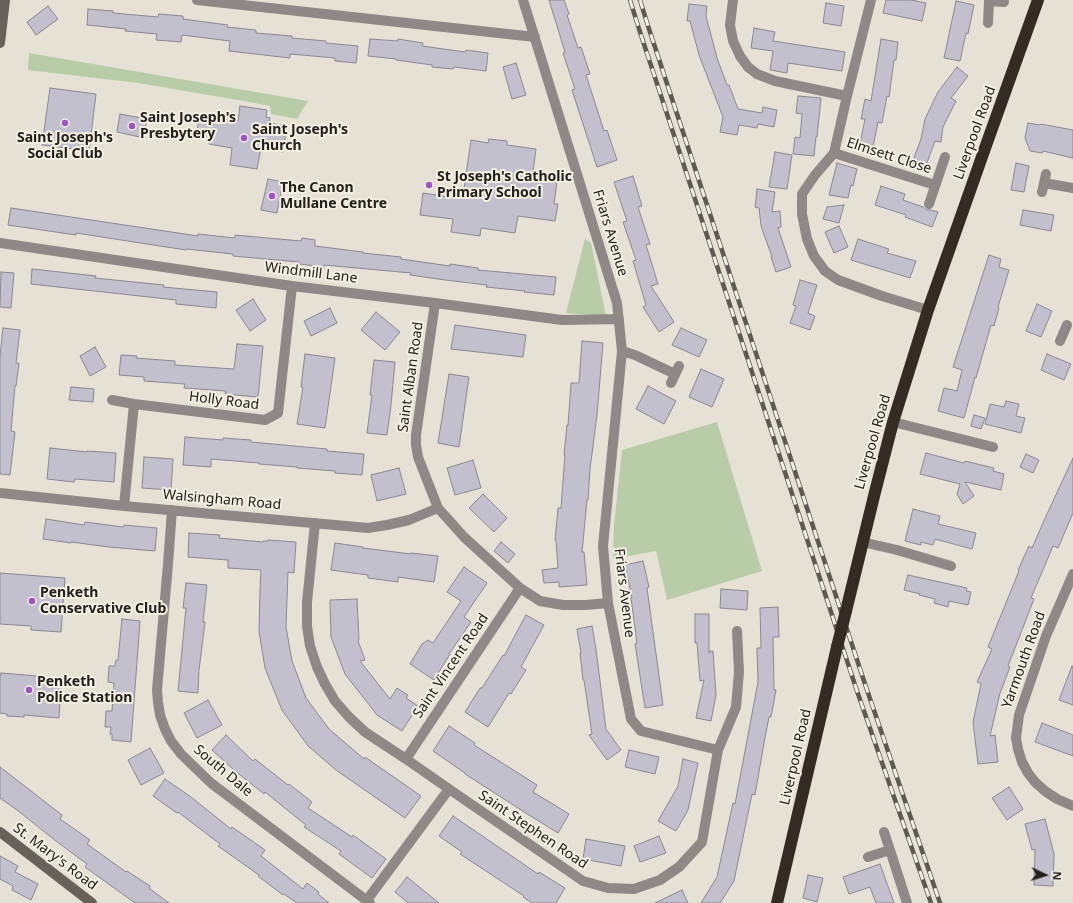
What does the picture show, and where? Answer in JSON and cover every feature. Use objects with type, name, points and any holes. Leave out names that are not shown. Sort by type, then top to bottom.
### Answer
[{"type":"highway","name":"Liverpool Road","points":[[777,903],[862,542],[893,422],[928,310],[1038,0]]},
{"type":"street","points":[[0,43],[5,0]]},
{"type":"street","points":[[197,0],[535,38]]},
{"type":"street","name":"Friars Avenue","points":[[523,0],[617,303],[622,351],[603,546],[608,603],[631,719],[641,731],[718,750]]},
{"type":"street","points":[[733,0],[730,25],[733,41],[740,56],[748,67],[757,74],[775,81],[847,96]]},
{"type":"street","name":"Elmsett Close","points":[[871,0],[834,153],[814,175],[802,194],[802,214],[807,239],[814,256],[825,271],[838,280],[882,296],[928,310]]},
{"type":"street","points":[[988,23],[988,0],[1004,2]]},
{"type":"street","name":"Elmsett Close","points":[[834,153],[935,185]]},
{"type":"street","name":"Elmsett Close","points":[[929,204],[945,157]]},
{"type":"street","points":[[1044,183],[1073,188]]},
{"type":"street","name":"Windmill Lane","points":[[0,243],[292,286],[562,320],[619,319]]},
{"type":"street","name":"Holly Road","points":[[112,400],[265,420],[278,413],[292,286]]},
{"type":"street","name":"Saint Alban Road","points":[[435,303],[416,434],[416,445],[418,457],[438,508],[464,537],[520,588],[540,601],[563,605],[608,603]]},
{"type":"street","points":[[622,351],[635,355],[675,374]]},
{"type":"street","points":[[124,506],[134,404]]},
{"type":"street","points":[[893,422],[993,446]]},
{"type":"street","name":"Walsingham Road","points":[[0,493],[124,506],[368,528],[409,520],[438,508]]},
{"type":"street","name":"South Dale","points":[[172,510],[157,690],[158,702],[165,729],[171,741],[181,754],[211,782],[368,902]]},
{"type":"street","name":"Saint Stephen Road","points":[[315,523],[307,610],[307,626],[310,646],[317,667],[325,684],[336,701],[349,717],[365,732],[406,758],[583,881],[608,888],[634,889],[660,880],[679,867],[702,842],[718,750],[736,707],[739,672],[737,631]]},
{"type":"street","points":[[862,542],[897,550],[951,566]]},
{"type":"street","name":"Yarmouth Road","points":[[1073,574],[1046,636],[1019,714],[1016,738],[1022,762],[1035,782],[1057,799],[1073,806]]},
{"type":"street","name":"Saint Vincent Road","points":[[406,758],[520,588]]},
{"type":"street","points":[[368,902],[449,789]]},
{"type":"street","name":"St. Mary's Road","points":[[0,832],[92,903]]},
{"type":"street","points":[[884,832],[907,903]]},
{"type":"street","points":[[868,856],[890,850]]},
{"type":"green space","points":[[29,53],[308,101],[297,119],[271,114],[270,106],[244,101],[138,83],[28,70]]},
{"type":"green space","points":[[585,239],[591,243],[606,316],[566,313]]},
{"type":"green space","points":[[717,422],[762,571],[667,600],[656,551],[613,559],[614,525],[622,450]]},
{"type":"building","points":[[549,0],[564,0],[569,14],[567,15],[578,48],[581,47],[590,74],[586,75],[604,131],[607,130],[617,160],[597,167],[572,90],[575,89],[563,53],[565,52]]},
{"type":"building","points":[[886,0],[911,0],[926,3],[922,21],[883,13]]},
{"type":"building","points":[[956,1],[974,5],[968,34],[966,33],[960,61],[944,58]]},
{"type":"building","points":[[826,3],[844,6],[841,26],[823,23]]},
{"type":"building","points":[[689,4],[707,6],[706,16],[717,58],[738,109],[762,113],[763,107],[777,110],[774,127],[758,124],[757,128],[739,125],[737,135],[720,132],[723,117],[699,55],[690,21],[687,21]]},
{"type":"building","points":[[48,6],[58,19],[36,35],[27,22]]},
{"type":"building","points":[[88,9],[158,17],[159,14],[183,16],[183,19],[228,25],[227,27],[256,30],[256,33],[292,36],[292,38],[358,46],[356,63],[335,61],[335,58],[290,54],[290,58],[229,51],[230,41],[182,35],[181,42],[156,40],[157,34],[87,25]]},
{"type":"building","points":[[754,28],[775,32],[773,41],[845,52],[842,71],[788,63],[787,73],[770,70],[773,51],[751,48]]},
{"type":"building","points":[[370,39],[398,41],[398,39],[423,43],[422,46],[465,52],[466,50],[488,53],[486,71],[454,67],[453,69],[432,67],[432,65],[368,56]]},
{"type":"building","points":[[881,39],[898,42],[889,97],[887,96],[882,123],[878,122],[872,152],[859,149],[865,119],[861,119],[865,99],[871,101]]},
{"type":"building","points":[[516,63],[526,95],[512,99],[503,67]]},
{"type":"building","points":[[957,67],[968,76],[951,98],[956,101],[943,127],[941,142],[935,141],[925,168],[912,163],[921,139],[925,119],[938,92]]},
{"type":"building","points":[[50,88],[96,94],[89,151],[42,145]]},
{"type":"building","points":[[798,96],[821,98],[814,156],[793,154],[795,137],[800,138],[802,114],[796,113]]},
{"type":"building","name":"Saint Joseph's Church","points":[[240,106],[267,110],[266,117],[270,118],[269,123],[287,126],[283,152],[261,148],[257,169],[230,165],[232,148],[209,144],[210,139],[196,136],[199,120],[214,122],[214,118],[238,121]]},
{"type":"building","name":"Saint Joseph's Presbytery","points":[[120,114],[147,119],[144,138],[117,132]]},
{"type":"building","points":[[1028,123],[1073,130],[1073,158],[1043,151],[1042,153],[1030,151],[1025,138]]},
{"type":"building","points":[[489,139],[507,141],[507,145],[536,149],[532,179],[557,182],[554,204],[558,204],[555,221],[518,216],[515,233],[481,228],[480,236],[451,232],[453,219],[420,215],[423,193],[456,198],[456,195],[463,195],[471,140],[488,143]]},
{"type":"building","points":[[775,152],[792,155],[787,189],[769,187]]},
{"type":"building","points":[[837,163],[857,169],[853,186],[851,185],[848,198],[829,195]]},
{"type":"building","points":[[1016,163],[1029,166],[1024,192],[1011,190]]},
{"type":"building","points":[[633,176],[642,206],[638,207],[650,244],[646,245],[658,284],[651,286],[674,322],[659,332],[643,307],[646,305],[633,261],[636,260],[623,222],[627,221],[614,182]]},
{"type":"building","name":"The Canon Mullane Centre","points":[[268,179],[283,182],[277,213],[261,210]]},
{"type":"building","points":[[881,186],[905,194],[903,200],[923,207],[927,210],[938,212],[932,227],[905,217],[906,215],[875,205]]},
{"type":"building","points":[[757,189],[775,192],[772,212],[780,211],[781,227],[778,228],[791,267],[776,272],[761,226],[759,208],[755,207]]},
{"type":"building","points":[[844,205],[839,223],[823,219],[827,207]]},
{"type":"building","points":[[11,208],[198,236],[198,234],[235,238],[235,235],[301,241],[302,238],[315,240],[315,246],[401,257],[401,259],[450,266],[450,264],[478,268],[478,270],[556,277],[554,295],[486,287],[487,285],[410,275],[411,273],[324,265],[324,267],[299,264],[299,262],[233,256],[233,254],[186,250],[76,233],[76,235],[8,225]]},
{"type":"building","points":[[1023,210],[1054,215],[1051,231],[1020,225]]},
{"type":"building","points":[[839,226],[848,247],[834,253],[825,232]]},
{"type":"building","points":[[858,239],[889,249],[887,253],[916,261],[910,278],[851,260]]},
{"type":"building","points":[[989,255],[1001,259],[999,267],[1009,270],[994,326],[991,325],[964,418],[938,411],[944,388],[957,391],[962,370],[953,367]]},
{"type":"building","points":[[32,269],[96,276],[95,278],[164,285],[163,287],[217,292],[216,308],[176,304],[176,300],[31,284]]},
{"type":"building","points":[[1,272],[14,273],[11,308],[0,307]]},
{"type":"building","points":[[800,280],[817,285],[808,313],[815,316],[810,330],[790,323],[796,306],[793,305]]},
{"type":"building","points":[[253,299],[266,320],[250,331],[236,310]]},
{"type":"building","points":[[1037,304],[1052,311],[1041,337],[1026,331]]},
{"type":"building","points":[[330,308],[337,323],[311,336],[304,321]]},
{"type":"building","points":[[376,312],[400,332],[385,350],[361,330]]},
{"type":"building","points":[[455,325],[526,335],[523,357],[451,349]]},
{"type":"building","points":[[3,328],[20,330],[16,363],[19,363],[15,386],[11,431],[15,432],[10,475],[0,474],[0,356]]},
{"type":"building","points":[[681,328],[707,340],[699,357],[672,345]]},
{"type":"building","points":[[582,341],[603,343],[597,415],[582,552],[584,552],[587,585],[559,587],[559,582],[544,583],[542,570],[558,568],[555,540],[558,508],[561,508],[564,455],[571,383],[579,383]]},
{"type":"building","points":[[237,344],[263,346],[258,397],[225,394],[226,391],[184,388],[185,384],[144,381],[144,377],[119,375],[121,355],[137,356],[136,358],[175,361],[175,365],[234,369]]},
{"type":"building","points":[[95,347],[106,367],[90,376],[80,356]]},
{"type":"building","points":[[305,354],[335,358],[325,428],[297,424],[303,387],[301,387]]},
{"type":"building","points":[[1047,354],[1071,364],[1064,380],[1041,370]]},
{"type":"building","points":[[374,360],[395,362],[387,435],[367,433],[372,395],[370,395]]},
{"type":"building","points":[[701,369],[724,379],[712,407],[689,397]]},
{"type":"building","points":[[449,374],[469,377],[459,447],[438,443]]},
{"type":"building","points":[[648,386],[676,401],[664,424],[636,409]]},
{"type":"building","points":[[71,387],[94,389],[93,402],[69,400]]},
{"type":"building","points":[[1006,401],[1019,404],[1016,416],[1025,418],[1021,433],[985,424],[990,404],[1004,407]]},
{"type":"building","points":[[974,415],[985,418],[981,429],[971,426]]},
{"type":"building","points":[[185,437],[223,440],[223,438],[251,440],[251,442],[364,454],[362,475],[211,459],[211,467],[183,465]]},
{"type":"building","points":[[50,448],[116,453],[114,482],[75,479],[74,482],[47,479]]},
{"type":"building","points":[[926,453],[964,463],[965,461],[994,468],[993,471],[1004,474],[1001,490],[965,482],[974,496],[963,504],[957,494],[960,484],[920,474]]},
{"type":"building","points":[[1026,454],[1039,460],[1033,473],[1020,467]]},
{"type":"building","points":[[144,457],[173,459],[171,490],[142,488]]},
{"type":"building","points":[[1073,458],[1073,513],[1058,548],[1053,546],[1031,598],[1034,599],[1008,666],[1010,667],[1000,693],[990,736],[995,735],[998,762],[978,764],[973,722],[981,684],[977,682],[992,649],[988,647],[1019,571],[1018,570],[1029,546],[1032,548]]},
{"type":"building","points":[[473,460],[481,488],[455,495],[447,468]]},
{"type":"building","points":[[399,468],[406,494],[377,501],[371,475]]},
{"type":"building","points":[[483,494],[507,518],[494,532],[469,508]]},
{"type":"building","points":[[913,509],[940,516],[938,524],[976,533],[972,549],[935,539],[933,545],[921,542],[921,545],[905,541]]},
{"type":"building","points":[[46,519],[84,525],[85,522],[123,527],[124,525],[157,528],[155,551],[43,539]]},
{"type":"building","points":[[189,533],[220,535],[219,538],[263,542],[268,540],[296,542],[294,573],[288,572],[286,627],[292,661],[306,698],[329,729],[364,759],[365,757],[421,796],[405,818],[336,770],[308,746],[282,710],[265,668],[259,631],[261,570],[228,568],[228,560],[188,557]]},
{"type":"building","points":[[501,542],[515,554],[508,563],[494,551]]},
{"type":"building","points":[[335,543],[363,548],[438,556],[434,582],[398,577],[398,582],[368,578],[368,575],[331,570]]},
{"type":"building","points":[[643,561],[649,587],[647,588],[663,705],[645,708],[635,644],[637,643],[632,598],[625,565]]},
{"type":"building","points":[[464,567],[487,583],[464,617],[471,622],[449,654],[434,680],[410,664],[422,644],[428,640],[433,643],[461,601],[447,592]]},
{"type":"building","name":"Penketh Conservative Club","points":[[0,573],[65,578],[61,632],[31,630],[31,626],[0,624]]},
{"type":"building","points":[[908,575],[967,588],[966,591],[971,592],[968,605],[949,601],[948,607],[934,603],[935,599],[904,590]]},
{"type":"building","points":[[186,583],[207,585],[198,693],[178,691],[186,608],[183,608]]},
{"type":"building","points":[[721,589],[748,591],[747,610],[720,608]]},
{"type":"building","points":[[357,599],[358,641],[365,660],[360,661],[390,699],[397,688],[408,695],[406,698],[418,706],[402,731],[377,715],[345,674],[331,637],[330,600]]},
{"type":"building","points":[[778,607],[779,637],[773,637],[774,690],[776,690],[771,717],[769,717],[755,795],[752,794],[734,881],[720,903],[701,903],[717,877],[733,803],[735,804],[758,682],[757,648],[761,648],[760,608]]},
{"type":"building","points":[[695,614],[709,614],[709,653],[710,651],[713,651],[716,695],[711,721],[696,718],[704,680],[700,681],[697,643],[695,643]]},
{"type":"building","points":[[526,615],[544,625],[521,667],[526,670],[511,694],[509,693],[488,727],[465,712],[503,655],[504,656]]},
{"type":"building","points":[[122,619],[140,621],[131,742],[112,740],[112,734],[110,734],[111,727],[105,727],[106,711],[112,711],[114,683],[108,682],[109,666],[115,666],[116,660],[118,660]]},
{"type":"building","points":[[592,626],[606,729],[621,750],[607,760],[589,735],[592,734],[583,680],[577,629]]},
{"type":"building","points":[[1072,666],[1073,667],[1073,705],[1059,700]]},
{"type":"building","name":"Penketh Police Station","points":[[1,673],[37,676],[37,678],[60,679],[58,700],[60,700],[59,718],[24,715],[24,717],[7,716],[7,714],[0,713]]},
{"type":"building","points":[[208,700],[222,725],[197,738],[184,713]]},
{"type":"building","points":[[1042,723],[1073,735],[1073,756],[1035,742]]},
{"type":"building","points":[[449,726],[475,743],[474,745],[537,785],[533,792],[569,814],[558,833],[465,774],[433,751]]},
{"type":"building","points":[[226,735],[253,761],[255,759],[312,802],[308,808],[352,837],[353,835],[386,859],[372,878],[339,854],[341,851],[304,827],[306,825],[265,792],[264,794],[212,750]]},
{"type":"building","points":[[150,748],[164,773],[141,785],[128,760]]},
{"type":"building","points":[[629,750],[659,757],[655,774],[625,767]]},
{"type":"building","points":[[683,759],[698,763],[688,810],[676,831],[658,821],[678,786]]},
{"type":"building","points":[[0,767],[62,815],[60,819],[90,840],[87,844],[126,872],[127,871],[150,886],[149,888],[169,903],[135,903],[85,867],[87,864],[0,798]]},
{"type":"building","points":[[165,779],[191,797],[231,829],[232,827],[265,850],[261,856],[303,889],[307,883],[319,892],[318,894],[329,903],[297,903],[284,894],[283,895],[258,876],[259,875],[218,846],[220,844],[178,812],[177,813],[153,796]]},
{"type":"building","points":[[1009,787],[1023,809],[1007,820],[992,798]]},
{"type":"building","points":[[453,816],[538,874],[539,872],[565,888],[556,903],[532,903],[523,897],[524,896],[460,854],[462,852],[439,836]]},
{"type":"building","points":[[1045,819],[1054,854],[1053,886],[1034,885],[1035,849],[1032,850],[1025,824]]},
{"type":"building","points":[[659,836],[666,853],[640,862],[634,846]]},
{"type":"building","points":[[586,839],[625,846],[621,866],[583,859]]},
{"type":"building","points":[[0,856],[18,866],[15,872],[38,884],[31,900],[12,890],[13,886],[0,879]]},
{"type":"building","points":[[880,864],[894,903],[876,903],[870,887],[849,894],[843,877]]},
{"type":"building","points":[[808,875],[823,878],[817,902],[803,898]]},
{"type":"building","points":[[407,877],[439,903],[408,903],[395,892]]},
{"type":"building","points":[[682,890],[688,903],[655,903]]},
{"type":"railway","points":[[630,0],[857,691],[931,903]]},
{"type":"railway","points":[[640,0],[866,687],[940,903]]},
{"type":"place","name":"Saint Joseph's Social Club","points":[[65,123]]},
{"type":"place","name":"Saint Joseph's Presbytery","points":[[132,126]]},
{"type":"place","name":"Saint Joseph's Church","points":[[244,138]]},
{"type":"place","name":"St Joseph's Catholic Primary School","points":[[429,185]]},
{"type":"place","name":"The Canon Mullane Centre","points":[[272,196]]},
{"type":"place","name":"Penketh Conservative Club","points":[[32,601]]},
{"type":"place","name":"Penketh Police Station","points":[[29,690]]}]
